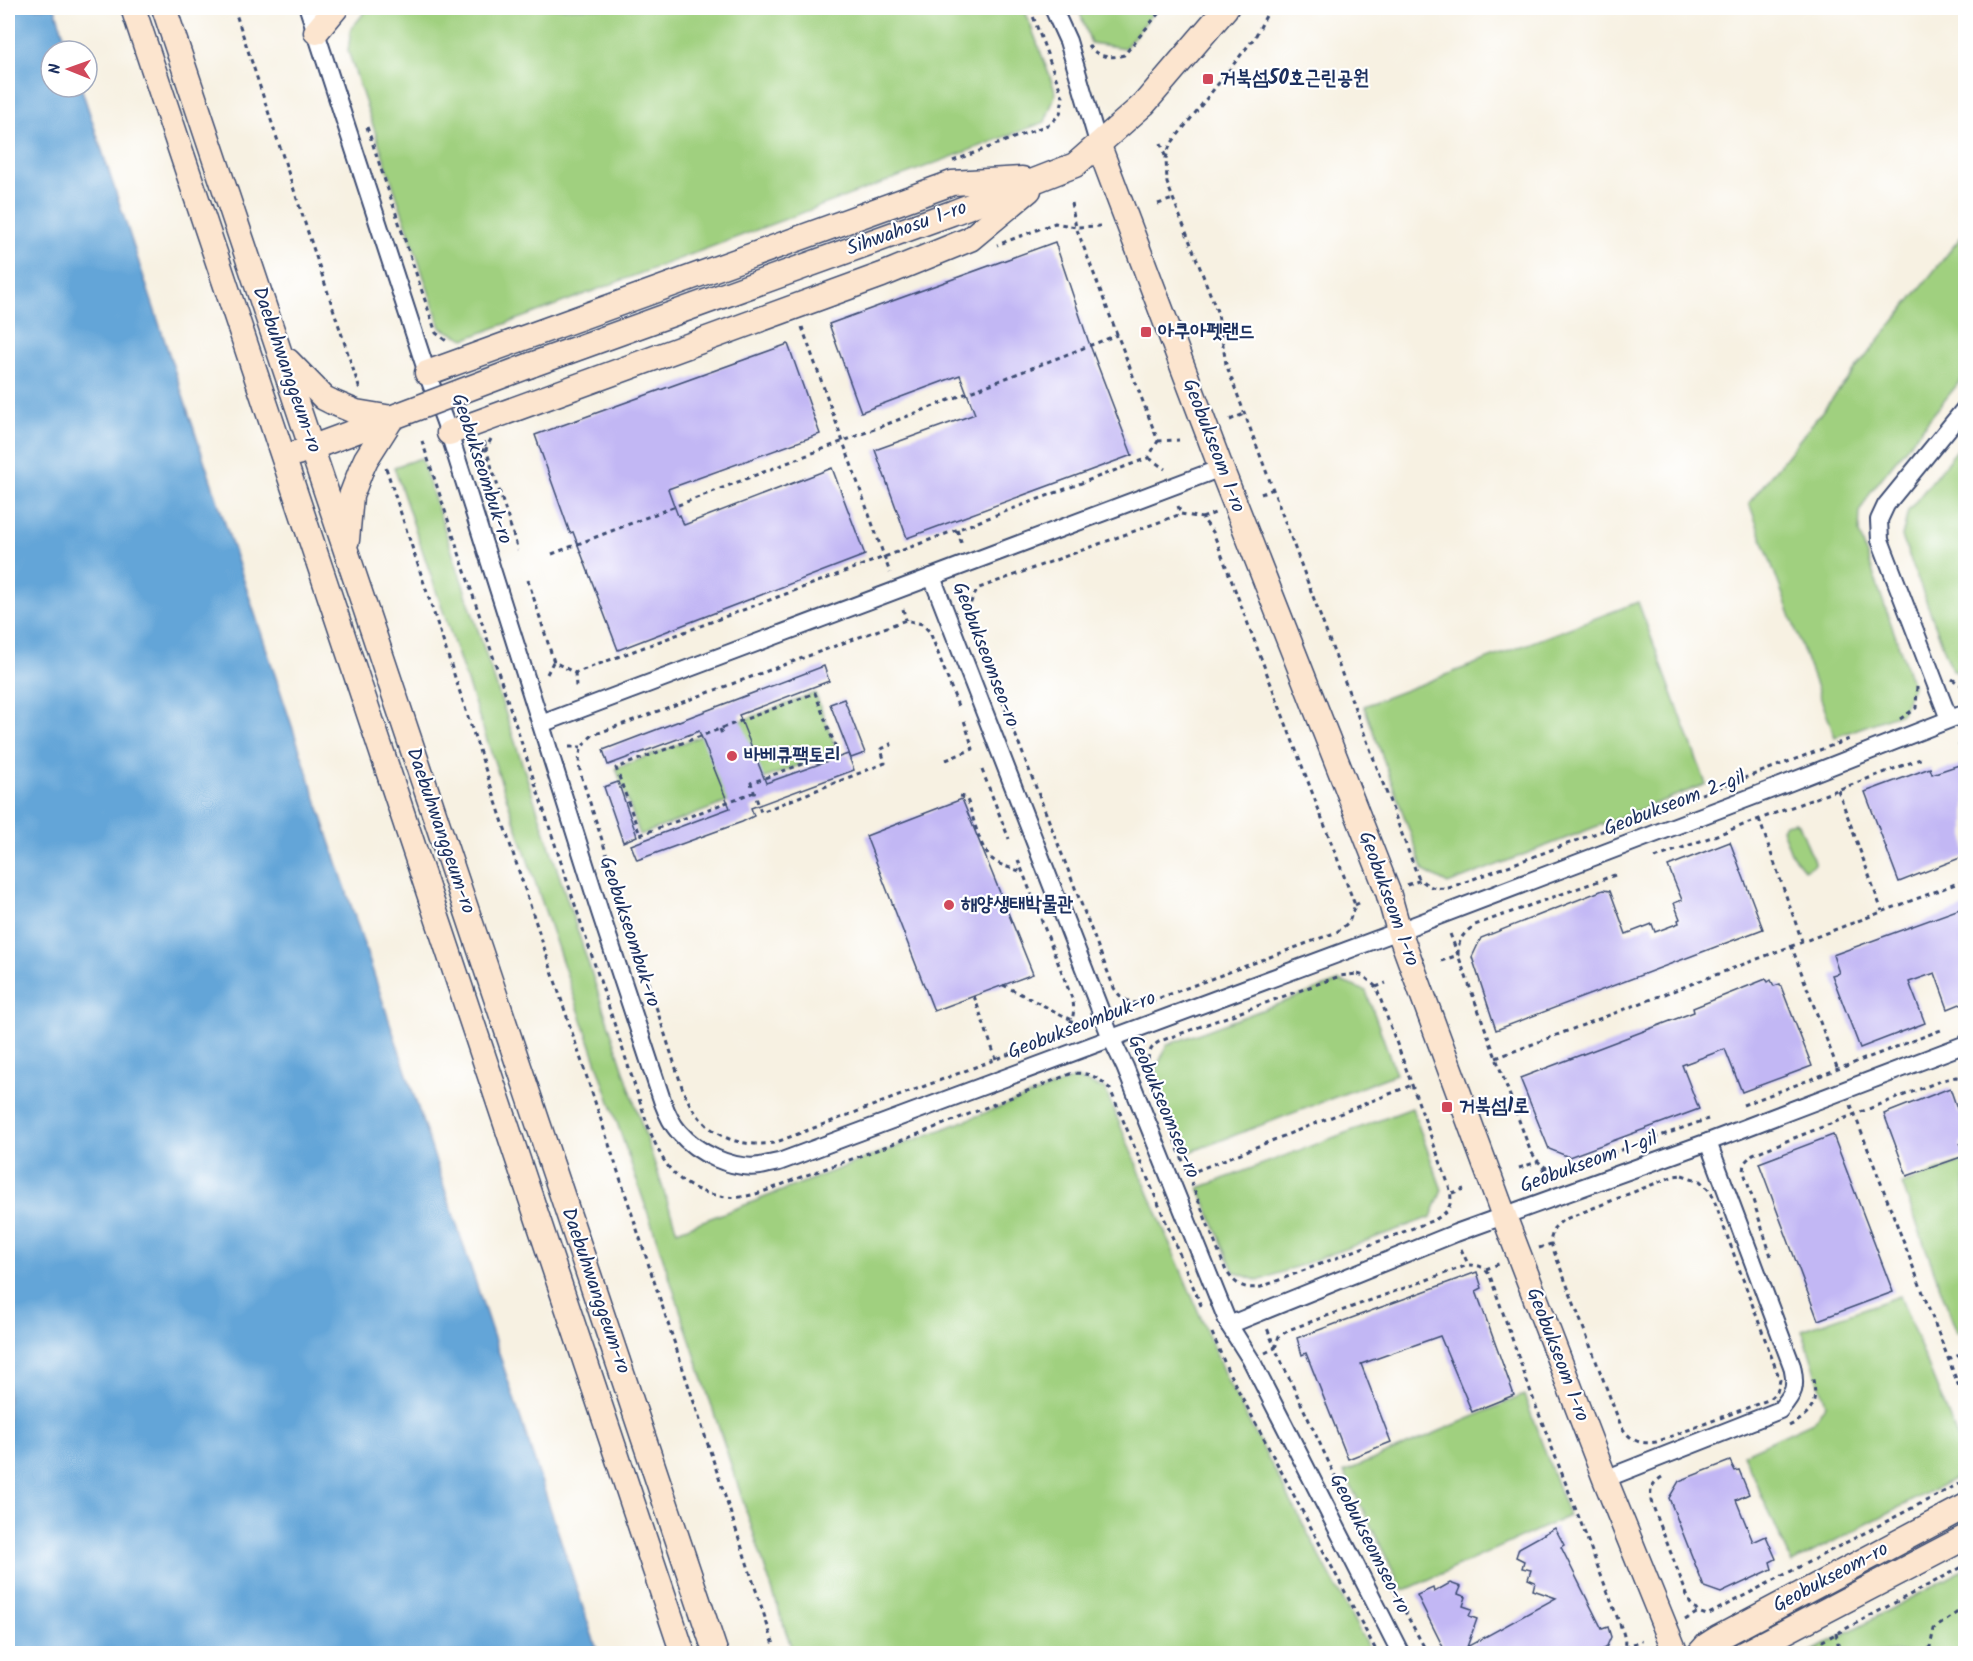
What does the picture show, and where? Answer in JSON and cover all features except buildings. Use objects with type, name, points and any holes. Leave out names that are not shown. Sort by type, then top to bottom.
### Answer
[{"type":"main road","name":"Daebuhwanggeum-ro","points":[[133,8],[282,459],[581,1339],[683,1653]]},
{"type":"main road","name":"Daebuhwanggeum-ro","points":[[164,8],[716,1653]]},
{"type":"main road","points":[[316,32],[336,8]]},
{"type":"main road","name":"Sihwahosu 1-ro","points":[[313,448],[531,365],[1045,178],[1075,165],[1100,146],[1144,104],[1226,8]]},
{"type":"main road","name":"Geobukseom 1-ro","points":[[1100,146],[1221,468],[1383,881],[1399,931],[1504,1216],[1605,1479],[1676,1653]]},
{"type":"main road","points":[[427,374],[952,183],[1045,178]]},
{"type":"main road","points":[[449,433],[882,275],[970,239],[1045,178]]},
{"type":"main road","points":[[280,352],[324,398],[356,412],[392,418],[366,459],[351,496],[346,554]]},
{"type":"main road","points":[[282,459],[313,448]]},
{"type":"main road","name":"Geobukseom-ro","points":[[1700,1653],[1707,1645],[1724,1635],[1965,1506]]},
{"type":"main road","name":"Geobukseom-ro","points":[[1743,1653],[1965,1537]]},
{"type":"street","name":"Geobukseombuk-ro","points":[[308,8],[427,374],[449,433],[600,912],[663,1103],[669,1119],[679,1133],[707,1154],[732,1164],[758,1167],[778,1162],[1399,931]]},
{"type":"street","points":[[1053,8],[1068,41],[1100,146]]},
{"type":"street","points":[[1949,719],[1880,540],[1879,520],[1886,505],[1965,407]]},
{"type":"street","name":"Geobukseomseo-ro","points":[[1221,468],[932,577],[1111,1038],[1125,1067],[1229,1325],[1251,1360],[1401,1653]]},
{"type":"street","points":[[541,724],[932,577]]},
{"type":"street","name":"Geobukseom 2-gil","points":[[1399,931],[1965,713]]},
{"type":"street","name":"Geobukseom 1-gil","points":[[1229,1325],[1445,1238],[1708,1142],[1965,1044]]},
{"type":"street","points":[[1605,1479],[1780,1410],[1790,1399],[1796,1382],[1708,1142]]},
{"type":"path","points":[[234,8],[362,393]]},
{"type":"path","points":[[945,164],[1044,127],[1056,120],[1060,114],[1063,97],[1030,8]]},
{"type":"path","points":[[1086,44],[1093,52],[1110,58],[1124,55],[1164,8]]},
{"type":"path","points":[[1166,158],[1170,145],[1255,37],[1270,8]]},
{"type":"path","points":[[1124,55],[1126,61]]},
{"type":"path","points":[[366,124],[435,328],[440,337],[451,343]]},
{"type":"path","points":[[1044,127],[1047,132]]},
{"type":"path","points":[[1161,143],[1166,158],[1167,183],[1218,314],[1226,364],[1418,877],[1427,886],[1435,889],[1449,888],[1858,735]]},
{"type":"path","points":[[1158,204],[1173,199]]},
{"type":"path","points":[[1071,203],[1076,227],[1158,441]]},
{"type":"path","points":[[988,248],[1055,223],[1076,227],[1100,226]]},
{"type":"path","points":[[799,320],[890,573]]},
{"type":"path","points":[[552,554],[1118,335]]},
{"type":"path","points":[[432,340],[440,337]]},
{"type":"path","points":[[1230,420],[1244,414]]},
{"type":"path","points":[[493,434],[486,449],[518,550]]},
{"type":"path","points":[[1158,441],[1179,440]]},
{"type":"path","points":[[422,441],[651,1135],[664,1163],[674,1175],[685,1183],[713,1194],[730,1197],[747,1196],[819,1171],[1070,1074],[1085,1073],[1098,1078],[1110,1089],[1207,1320]]},
{"type":"path","points":[[528,580],[554,662],[575,673],[1148,458],[1158,441]]},
{"type":"path","points":[[472,454],[486,449]]},
{"type":"path","points":[[1148,458],[1165,469]]},
{"type":"path","points":[[384,462],[777,1653]]},
{"type":"path","points":[[431,468],[438,466]]},
{"type":"path","points":[[1261,494],[1273,489]]},
{"type":"path","points":[[1178,506],[1181,514]]},
{"type":"path","points":[[1202,518],[1214,532],[1355,905],[1349,922],[1337,932],[1146,1003],[1133,1003],[1120,997],[1114,988],[970,618],[970,604],[979,588],[1181,514],[1202,518],[1215,513]]},
{"type":"path","points":[[957,530],[962,544]]},
{"type":"path","points":[[977,581],[979,588]]},
{"type":"path","points":[[961,608],[970,604]]},
{"type":"path","points":[[903,609],[906,620]]},
{"type":"path","points":[[958,706],[930,632],[922,624],[906,620],[593,735],[581,747],[579,764],[581,775],[682,1087],[695,1113],[712,1130],[723,1136],[747,1144],[774,1143],[1066,1031],[1072,1020],[1073,1001],[1018,860]]},
{"type":"path","points":[[922,624],[930,620]]},
{"type":"path","points":[[547,674],[554,662]]},
{"type":"path","points":[[575,673],[576,687]]},
{"type":"path","points":[[1950,677],[1965,689],[1958,692]]},
{"type":"path","points":[[1916,708],[1917,684]]},
{"type":"path","points":[[505,688],[511,686]]},
{"type":"path","points":[[754,792],[640,835],[616,768],[815,693],[837,751],[751,783],[761,812],[885,763],[881,749],[891,745],[889,741]]},
{"type":"path","points":[[1899,720],[1923,706]]},
{"type":"path","points":[[946,760],[973,749],[963,717]]},
{"type":"path","points":[[589,725],[593,735]]},
{"type":"path","points":[[720,729],[723,737]]},
{"type":"path","points":[[1958,746],[1965,743]]},
{"type":"path","points":[[569,747],[581,747]]},
{"type":"path","points":[[1912,753],[1915,761]]},
{"type":"path","points":[[1655,858],[1923,758]]},
{"type":"path","points":[[528,761],[534,759]]},
{"type":"path","points":[[982,770],[1009,839]]},
{"type":"path","points":[[1838,790],[1882,911]]},
{"type":"path","points":[[960,796],[965,797],[968,802],[989,857],[1000,864],[1022,872]]},
{"type":"path","points":[[1789,801],[1791,807]]},
{"type":"path","points":[[1759,819],[1802,941]]},
{"type":"path","points":[[1458,955],[1458,942],[1475,925],[1615,875]]},
{"type":"path","points":[[1407,885],[1421,880]]},
{"type":"path","points":[[1496,1058],[1965,880]]},
{"type":"path","points":[[1355,905],[1363,902]]},
{"type":"path","points":[[1449,931],[1530,1150],[1543,1167],[1551,1171],[1572,1168],[1708,1119]]},
{"type":"path","points":[[1791,945],[1840,1077]]},
{"type":"path","points":[[1441,961],[1458,955]]},
{"type":"path","points":[[1359,969],[1361,975],[1376,987],[1452,1193],[1450,1206],[1448,1211],[1434,1221],[1261,1287],[1251,1289],[1241,1286],[1234,1282],[1226,1270],[1148,1072],[1150,1051],[1159,1042],[1340,976],[1361,975]]},
{"type":"path","points":[[1376,987],[1386,983]]},
{"type":"path","points":[[1003,986],[1072,1020]]},
{"type":"path","points":[[974,996],[996,1059]]},
{"type":"path","points":[[1114,999],[1120,997]]},
{"type":"path","points":[[1743,1105],[1941,1030]]},
{"type":"path","points":[[1140,1061],[1148,1059]]},
{"type":"path","points":[[1098,1078],[1108,1074]]},
{"type":"path","points":[[1735,1165],[1745,1162],[1761,1150],[1943,1080],[1956,1077],[1965,1078]]},
{"type":"path","points":[[1188,1174],[1413,1085]]},
{"type":"path","points":[[1850,1103],[1965,1406]]},
{"type":"path","points":[[1519,1168],[1537,1162]]},
{"type":"path","points":[[1745,1162],[1746,1185],[1771,1257]]},
{"type":"path","points":[[1543,1167],[1549,1185]]},
{"type":"path","points":[[1674,1176],[1689,1176],[1697,1180],[1711,1192],[1779,1373],[1779,1386],[1773,1397],[1656,1442],[1635,1441],[1626,1434],[1551,1244],[1554,1228],[1563,1220],[1674,1176]]},
{"type":"path","points":[[1697,1180],[1705,1177]]},
{"type":"path","points":[[1452,1193],[1464,1189]]},
{"type":"path","points":[[1560,1213],[1563,1220]]},
{"type":"path","points":[[1539,1248],[1551,1244]]},
{"type":"path","points":[[1461,1249],[1468,1265]]},
{"type":"path","points":[[1486,1269],[1501,1263]]},
{"type":"path","points":[[1265,1353],[1275,1347],[1279,1336],[1291,1329],[1468,1265],[1479,1265],[1486,1269],[1621,1627],[1625,1638],[1625,1648]]},
{"type":"path","points":[[1251,1289],[1253,1295]]},
{"type":"path","points":[[1266,1326],[1361,1531],[1427,1652],[1422,1653]]},
{"type":"path","points":[[1211,1330],[1228,1371],[1378,1653]]},
{"type":"path","points":[[1948,1359],[1965,1353]]},
{"type":"path","points":[[1228,1371],[1234,1368]]},
{"type":"path","points":[[1780,1429],[1802,1419],[1810,1410],[1815,1400],[1811,1372]]},
{"type":"path","points":[[1635,1441],[1638,1450]]},
{"type":"path","points":[[1669,1474],[1660,1477],[1652,1485],[1651,1501],[1690,1603],[1698,1612],[1707,1615],[1965,1480]]},
{"type":"path","points":[[1798,1653],[1965,1565]]},
{"type":"path","points":[[1922,1653],[1930,1647],[1934,1629],[1965,1606]]},
{"type":"path","points":[[1685,1620],[1698,1612]]},
{"type":"path","points":[[1836,1634],[1840,1653]]},
{"type":"path","points":[[1621,1653],[1625,1648],[1642,1640]]},
{"type":"green space","points":[[368,8],[1024,8],[1056,93],[1045,122],[465,339],[441,328],[348,51],[351,29]]},
{"type":"green space","points":[[1078,8],[1157,8],[1125,48],[1091,43]]},
{"type":"green space","points":[[1965,232],[1965,375],[1872,490],[1860,511],[1859,533],[1913,686],[1902,713],[1835,737],[1749,503]]},
{"type":"green space","points":[[1965,440],[1965,676],[1952,670],[1902,537],[1908,511]]},
{"type":"green space","points":[[421,458],[677,1231],[1076,1078],[1105,1089],[1227,1380],[1371,1653],[793,1653],[657,1240],[394,467]]},
{"type":"green space","points":[[1638,602],[1706,784],[1448,884],[1424,871],[1364,706]]},
{"type":"green space","points":[[815,693],[837,751],[752,783],[754,792],[640,835],[616,768]]},
{"type":"green space","points":[[1795,822],[1799,824],[1815,864],[1805,870],[1791,853],[1782,829],[1785,824]]},
{"type":"green space","points":[[1340,981],[1366,991],[1396,1074],[1185,1154],[1154,1074],[1167,1045]]},
{"type":"green space","points":[[1412,1108],[1442,1190],[1431,1217],[1258,1281],[1234,1272],[1199,1188]]},
{"type":"green space","points":[[1965,1161],[1965,1330],[1957,1333],[1902,1184]]},
{"type":"green space","points":[[1900,1296],[1965,1457],[1965,1473],[1792,1563],[1743,1454],[1813,1422],[1826,1404],[1802,1330]]},
{"type":"green space","points":[[1524,1395],[1569,1516],[1403,1591],[1344,1472]]},
{"type":"green space","points":[[1965,1569],[1965,1653],[1809,1653]]},
{"type":"water","points":[[8,8],[55,8],[65,39],[39,39],[39,99],[85,99],[598,1653],[8,1653]]},
{"type":"place","name":"거북섬50호근린공원","points":[[1208,79]]},
{"type":"place","name":"아쿠아펫랜드","points":[[1146,332]]},
{"type":"place","name":"바베큐팩토리","points":[[732,756]]},
{"type":"place","name":"해양생태박물관","points":[[949,905]]},
{"type":"place","name":"거북섬1로","points":[[1447,1107]]}]
